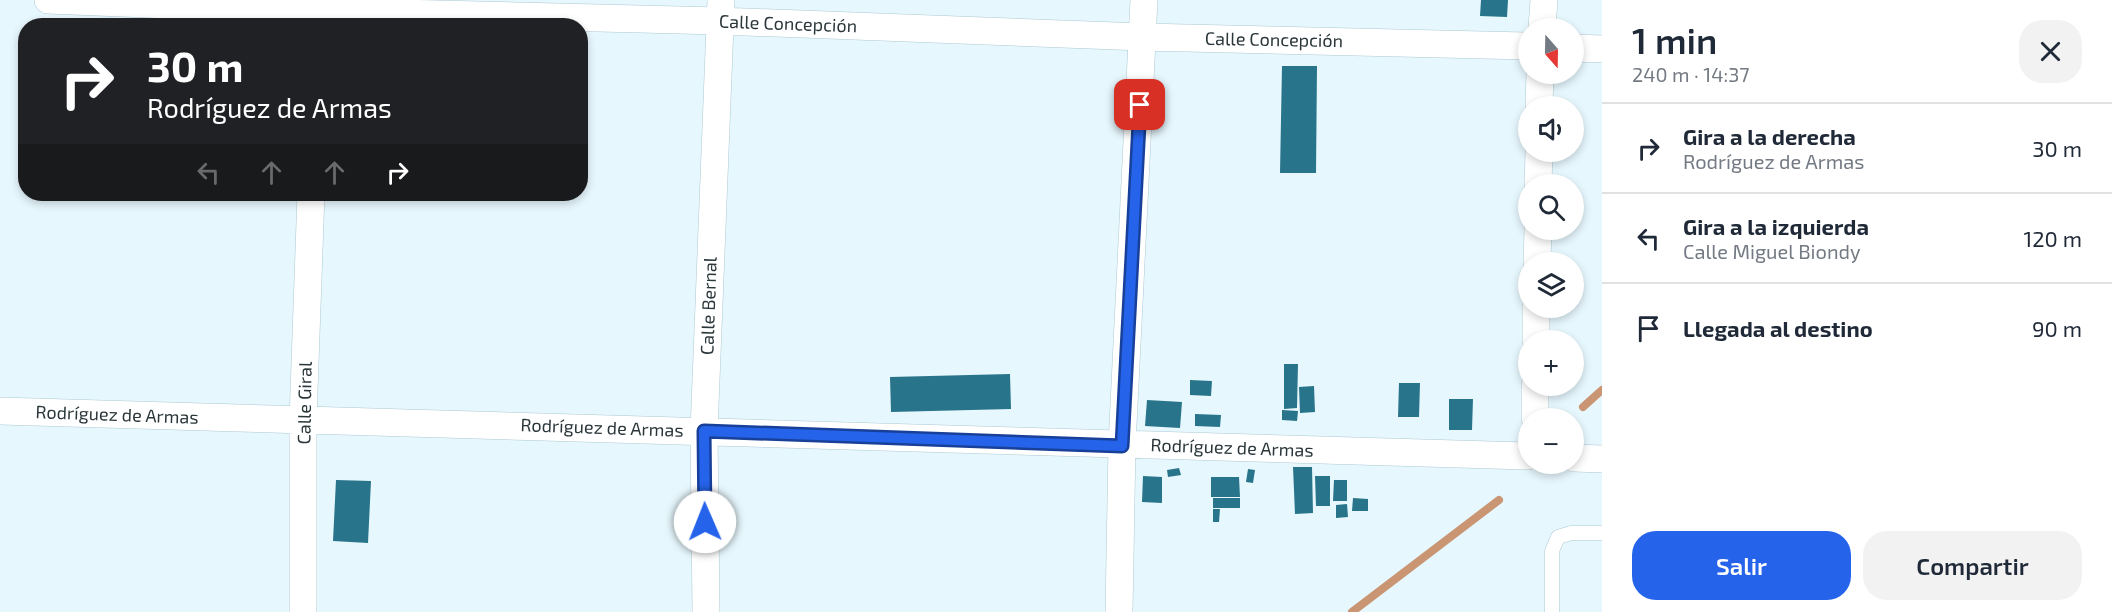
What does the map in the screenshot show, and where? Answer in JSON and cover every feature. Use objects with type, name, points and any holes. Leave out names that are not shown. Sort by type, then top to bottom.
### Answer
[{"type":"street","name":"Calle Concepción","points":[[48,0],[317,12],[720,10],[1143,37],[1518,46]]},
{"type":"street","points":[[1119,612],[1122,446],[1144,0]]},
{"type":"street","points":[[1543,18],[1544,0]]},
{"type":"street","name":"Calle Bernal","points":[[706,612],[704,431],[720,10]]},
{"type":"street","points":[[1584,49],[1602,50]]},
{"type":"street","name":"Calle Giral","points":[[303,612],[303,420],[311,201]]},
{"type":"street","name":"Rodríguez de Armas","points":[[0,411],[704,431],[1122,446],[1518,456]]},
{"type":"street","points":[[1584,458],[1602,459]]},
{"type":"lane","points":[[1552,612],[1552,551],[1558,537],[1571,533],[1602,533]]},
{"type":"building","points":[[1481,0],[1508,0],[1507,17],[1480,16]]},
{"type":"building","points":[[1282,66],[1317,66],[1316,173],[1280,173]]},
{"type":"building","points":[[1284,364],[1298,364],[1297,408],[1284,409]]},
{"type":"building","points":[[1010,374],[1011,409],[891,412],[890,377]]},
{"type":"building","points":[[1190,380],[1212,381],[1211,396],[1190,395]]},
{"type":"building","points":[[1399,383],[1420,383],[1419,417],[1398,417]]},
{"type":"building","points":[[1314,386],[1315,412],[1300,413],[1299,387]]},
{"type":"building","points":[[1449,399],[1473,399],[1472,430],[1449,430]]},
{"type":"building","points":[[1147,400],[1182,402],[1180,428],[1145,426]]},
{"type":"building","points":[[1282,410],[1298,411],[1297,421],[1282,420]]},
{"type":"building","points":[[1195,414],[1221,415],[1220,427],[1195,426]]},
{"type":"building","points":[[1293,467],[1312,467],[1313,513],[1295,514]]},
{"type":"building","points":[[1179,468],[1181,475],[1168,477],[1167,470]]},
{"type":"building","points":[[1248,469],[1255,470],[1253,483],[1246,482]]},
{"type":"building","points":[[1143,476],[1162,477],[1162,503],[1142,502]]},
{"type":"building","points":[[1315,476],[1330,476],[1330,506],[1316,506]]},
{"type":"building","points":[[1211,477],[1239,477],[1240,497],[1211,497]]},
{"type":"building","points":[[336,480],[371,481],[368,543],[333,541]]},
{"type":"building","points":[[1334,480],[1347,480],[1347,501],[1333,501]]},
{"type":"building","points":[[1213,498],[1240,498],[1240,508],[1213,508]]},
{"type":"building","points":[[1353,498],[1368,499],[1368,511],[1352,511]]},
{"type":"building","points":[[1347,504],[1348,517],[1336,518],[1336,505]]},
{"type":"building","points":[[1213,509],[1220,509],[1219,522],[1213,522]]},
{"type":"waterway","points":[[1583,407],[1602,390]]},
{"type":"waterway","points":[[1352,612],[1499,500]]},
{"type":"route","points":[[705,522],[704,431],[1122,446],[1140,105]]}]
